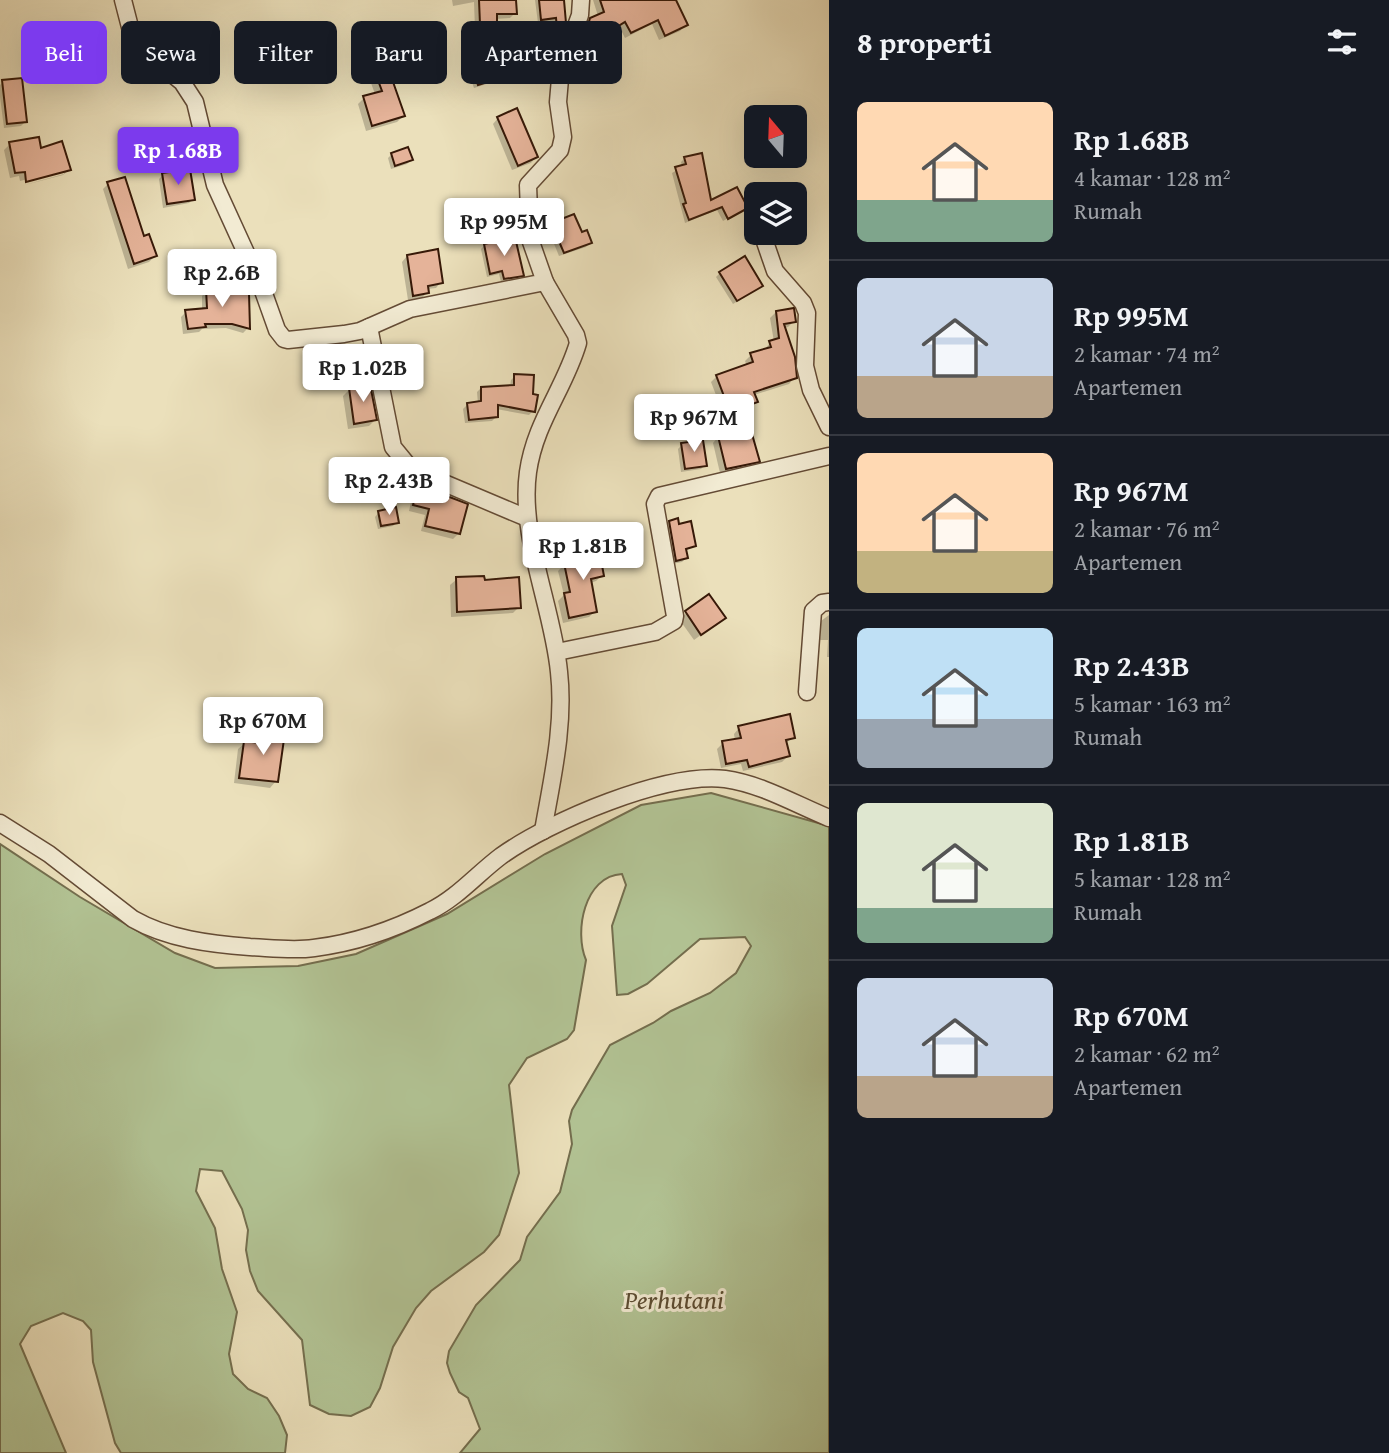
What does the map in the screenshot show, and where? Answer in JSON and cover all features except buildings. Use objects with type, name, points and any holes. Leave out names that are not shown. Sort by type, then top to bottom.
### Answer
[{"type":"street","points":[[123,0],[131,31],[141,49],[182,82],[195,102],[215,185],[262,288],[280,336],[288,340],[319,339],[369,327],[410,309],[545,282]]},
{"type":"street","points":[[543,831],[561,710],[557,652],[527,518],[528,472],[544,416],[578,343],[545,282],[530,239],[528,185],[560,150],[563,143],[558,102],[561,67],[578,19],[581,0]]},
{"type":"street","points":[[766,245],[775,271],[803,303],[807,313],[805,366],[811,390],[829,427]]},
{"type":"street","points":[[369,327],[393,447],[402,460],[411,469],[527,518]]},
{"type":"street","points":[[557,652],[655,632],[674,621],[655,504],[659,496],[829,456]]},
{"type":"street","points":[[807,692],[813,611],[817,606],[829,602]]},
{"type":"street","points":[[0,824],[49,854],[132,919],[147,927],[219,945],[288,949],[313,948],[357,939],[405,923],[452,898],[503,855],[543,831],[623,798],[693,780],[723,779],[751,784],[829,818]]},
{"type":"green space","name":"Perhutani","points":[[711,793],[829,826],[829,1453],[460,1453],[480,1429],[468,1398],[459,1392],[450,1373],[447,1363],[449,1351],[476,1305],[520,1260],[527,1237],[560,1192],[572,1144],[569,1121],[572,1110],[610,1045],[710,993],[736,973],[751,946],[745,937],[700,939],[647,984],[628,994],[617,995],[612,926],[626,885],[622,874],[609,877],[599,884],[585,907],[581,935],[586,960],[574,1030],[567,1039],[527,1058],[509,1085],[519,1173],[499,1235],[484,1252],[431,1291],[416,1308],[393,1347],[380,1388],[370,1407],[351,1416],[329,1414],[310,1405],[302,1340],[258,1291],[250,1271],[246,1250],[248,1230],[242,1209],[222,1171],[200,1169],[196,1191],[215,1228],[222,1269],[237,1312],[229,1354],[233,1374],[248,1389],[267,1398],[279,1416],[287,1435],[285,1453],[121,1453],[115,1443],[93,1362],[91,1330],[83,1321],[63,1313],[31,1326],[20,1344],[66,1453],[0,1453],[0,844],[80,897],[175,953],[215,968],[298,966],[356,954],[447,914],[545,854],[641,805]]}]
